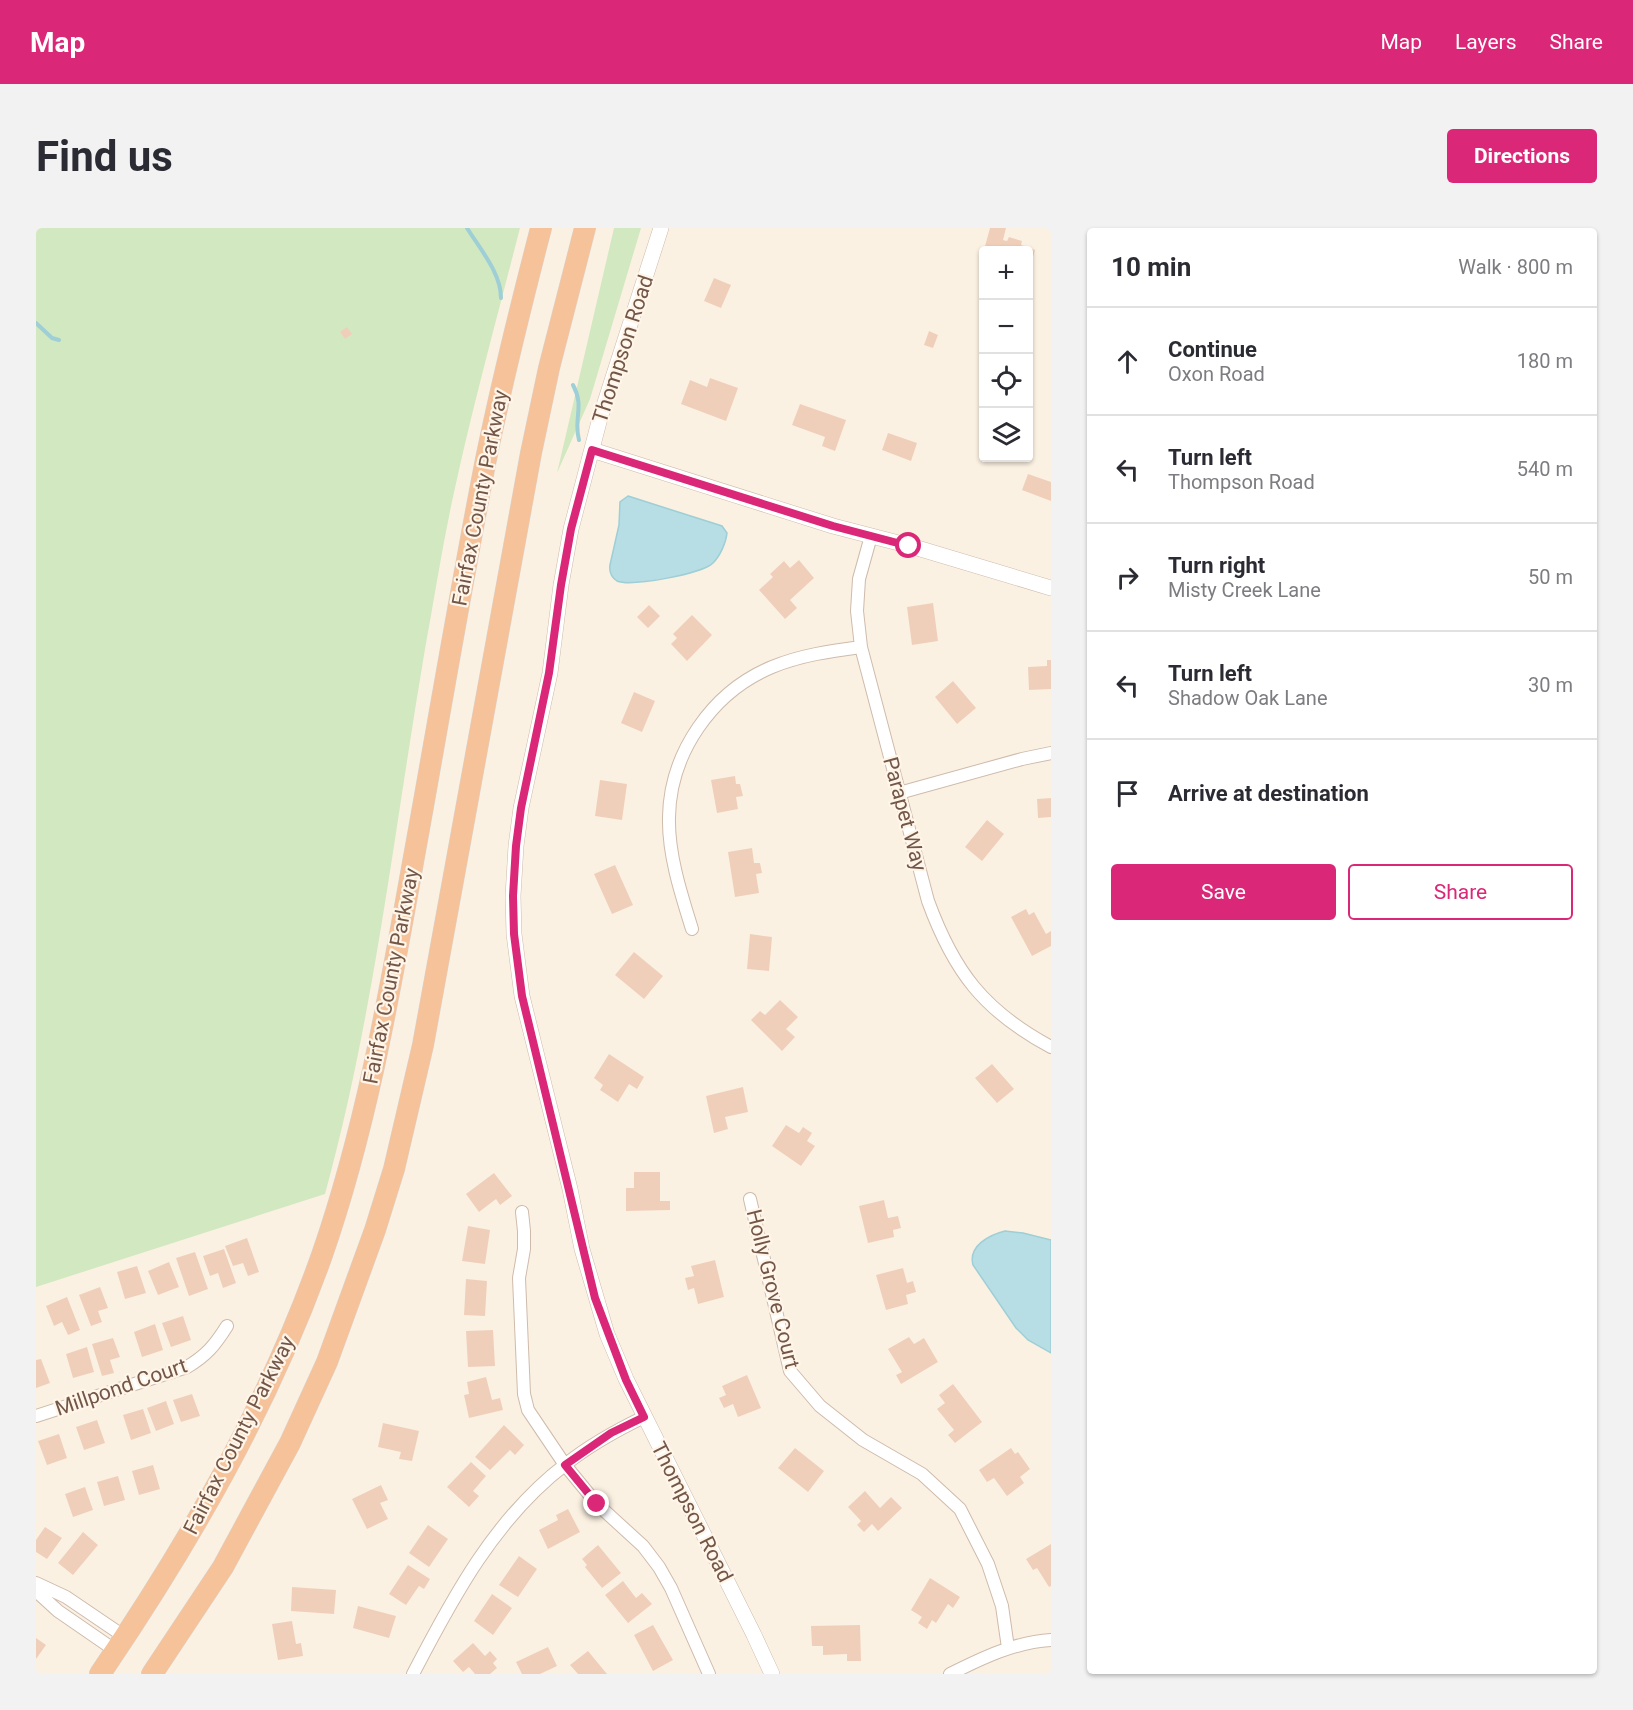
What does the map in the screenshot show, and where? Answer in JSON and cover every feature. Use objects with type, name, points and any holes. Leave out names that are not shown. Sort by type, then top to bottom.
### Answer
[{"type":"highway","name":"Fairfax County Parkway","points":[[100,1674],[145,1608],[184,1543],[272,1380],[304,1303],[346,1180],[373,1073],[487,458],[540,228]]},
{"type":"highway","name":"Fairfax County Parkway","points":[[152,1674],[223,1567],[290,1443],[346,1312],[378,1220],[410,1105],[423,1045],[531,453],[549,368],[585,228]]},
{"type":"street","name":"Thompson Road","points":[[661,228],[592,450],[571,529],[549,673],[521,808],[515,856],[514,934],[522,996],[595,1298],[626,1380],[772,1674]]},
{"type":"street","points":[[592,450],[833,526],[1051,588]]},
{"type":"street","name":"Parapet Way","points":[[871,536],[859,579],[857,611],[861,647],[928,901],[950,954],[964,976],[993,1007],[1026,1033],[1051,1047]]},
{"type":"street","points":[[692,929],[669,835],[669,817],[676,773],[692,737],[721,700],[758,674],[794,660],[824,652],[861,647]]},
{"type":"street","points":[[899,793],[1051,753]]},
{"type":"street","name":"Holly Grove Court","points":[[750,1198],[790,1371],[820,1406],[863,1440],[922,1474],[960,1509],[988,1564],[1002,1606],[1008,1648]]},
{"type":"street","points":[[522,1212],[524,1249],[519,1278],[524,1394],[528,1410],[565,1465],[597,1504],[643,1546],[659,1567],[671,1588],[689,1633],[702,1653],[709,1674]]},
{"type":"street","name":"Millpond Court","points":[[36,1416],[187,1367],[213,1348],[227,1326]]},
{"type":"street","points":[[413,1674],[466,1577],[488,1544],[513,1513],[538,1487],[565,1465],[611,1433],[644,1417]]},
{"type":"street","points":[[36,1583],[66,1597],[120,1644]]},
{"type":"street","points":[[36,1591],[58,1611],[120,1644]]},
{"type":"street","points":[[950,1674],[1008,1648],[1051,1640]]},
{"type":"green space","points":[[36,228],[520,228],[478,390],[451,508],[425,649],[370,991],[342,1127],[325,1194],[36,1287]]},
{"type":"green space","points":[[614,228],[641,228],[590,399],[557,473]]},
{"type":"water","points":[[628,496],[722,526],[727,533],[718,557],[706,567],[681,575],[651,581],[617,581],[611,574],[610,565],[619,525],[620,502]]},
{"type":"water","points":[[1005,1231],[1051,1240],[1051,1353],[1028,1340],[1016,1328],[973,1265],[974,1252],[981,1242]]},
{"type":"building","points":[[990,228],[1006,228],[1003,240],[1007,241],[1009,237],[1022,241],[1021,245],[1024,246],[985,246]]},
{"type":"building","points":[[714,278],[731,285],[721,308],[704,301]]},
{"type":"building","points":[[347,327],[352,334],[345,339],[340,332]]},
{"type":"building","points":[[929,331],[938,335],[933,348],[924,345]]},
{"type":"building","points":[[710,378],[738,388],[726,421],[681,404],[690,380],[707,387]]},
{"type":"building","points":[[800,404],[846,420],[835,451],[822,446],[825,437],[792,425]]},
{"type":"building","points":[[888,433],[917,443],[911,461],[882,450]]},
{"type":"building","points":[[1028,474],[1051,482],[1051,501],[1022,490]]},
{"type":"building","points":[[799,560],[814,578],[790,600],[797,608],[785,619],[759,590],[773,577],[770,574],[784,561],[790,568]]},
{"type":"building","points":[[933,603],[938,641],[912,645],[907,607]]},
{"type":"building","points":[[649,605],[660,616],[648,628],[637,617]]},
{"type":"building","points":[[692,615],[712,635],[687,661],[671,644],[677,638],[673,634]]},
{"type":"building","points":[[1047,660],[1051,660],[1051,689],[1029,690],[1028,667],[1047,666]]},
{"type":"building","points":[[953,681],[976,708],[957,724],[935,697]]},
{"type":"building","points":[[634,692],[655,701],[642,732],[621,723]]},
{"type":"building","points":[[735,776],[736,784],[740,784],[743,796],[736,797],[738,809],[717,813],[711,780]]},
{"type":"building","points":[[600,780],[627,784],[622,820],[595,816]]},
{"type":"building","points":[[1051,798],[1051,817],[1038,818],[1037,799]]},
{"type":"building","points":[[987,820],[1004,834],[982,861],[965,847]]},
{"type":"building","points":[[752,848],[754,863],[760,863],[762,873],[756,874],[759,893],[735,897],[728,852]]},
{"type":"building","points":[[615,865],[633,905],[612,914],[594,874]]},
{"type":"building","points":[[1026,909],[1029,915],[1034,912],[1046,934],[1051,931],[1051,946],[1032,956],[1011,917]]},
{"type":"building","points":[[750,934],[772,937],[769,971],[747,969]]},
{"type":"building","points":[[634,952],[663,976],[644,999],[615,975]]},
{"type":"building","points":[[780,1000],[798,1017],[786,1029],[795,1037],[782,1051],[751,1020],[760,1011],[765,1015]]},
{"type":"building","points":[[609,1054],[644,1077],[637,1089],[629,1084],[618,1102],[600,1090],[603,1085],[594,1078]]},
{"type":"building","points":[[992,1064],[1014,1089],[997,1103],[975,1078]]},
{"type":"building","points":[[743,1087],[748,1112],[725,1117],[728,1129],[714,1133],[706,1096]]},
{"type":"building","points":[[786,1125],[799,1133],[803,1127],[812,1133],[807,1141],[815,1146],[801,1166],[772,1146]]},
{"type":"building","points":[[634,1172],[660,1172],[660,1201],[670,1201],[670,1210],[626,1211],[626,1188],[634,1188]]},
{"type":"building","points":[[494,1173],[512,1196],[500,1205],[496,1199],[479,1212],[466,1194]]},
{"type":"building","points":[[884,1200],[888,1218],[898,1216],[901,1228],[893,1230],[894,1237],[868,1243],[859,1206]]},
{"type":"building","points":[[468,1226],[490,1230],[485,1264],[462,1261]]},
{"type":"building","points":[[247,1238],[259,1272],[248,1276],[243,1263],[233,1266],[225,1246]]},
{"type":"building","points":[[224,1249],[236,1283],[223,1288],[218,1273],[210,1276],[203,1256]]},
{"type":"building","points":[[195,1252],[208,1289],[189,1296],[176,1258]]},
{"type":"building","points":[[715,1260],[724,1297],[698,1304],[694,1288],[688,1290],[685,1278],[694,1276],[691,1266]]},
{"type":"building","points":[[169,1262],[179,1287],[158,1295],[148,1271]]},
{"type":"building","points":[[137,1266],[146,1293],[125,1299],[117,1272]]},
{"type":"building","points":[[903,1268],[907,1283],[913,1281],[916,1292],[906,1295],[908,1304],[886,1310],[876,1275]]},
{"type":"building","points":[[466,1279],[487,1281],[485,1316],[464,1315]]},
{"type":"building","points":[[100,1287],[108,1308],[98,1311],[102,1322],[91,1326],[79,1295]]},
{"type":"building","points":[[67,1297],[80,1330],[68,1335],[62,1322],[54,1326],[46,1306]]},
{"type":"building","points":[[183,1316],[191,1340],[171,1347],[162,1323]]},
{"type":"building","points":[[155,1324],[163,1350],[142,1357],[134,1332]]},
{"type":"building","points":[[493,1330],[495,1366],[468,1367],[466,1331]]},
{"type":"building","points":[[909,1337],[914,1344],[924,1338],[938,1362],[901,1384],[896,1375],[902,1372],[888,1349]]},
{"type":"building","points":[[113,1338],[120,1357],[110,1360],[114,1373],[102,1376],[92,1344]]},
{"type":"building","points":[[87,1347],[94,1372],[73,1378],[66,1354]]},
{"type":"building","points":[[41,1359],[50,1383],[36,1388],[36,1360]]},
{"type":"building","points":[[747,1375],[761,1408],[738,1417],[733,1404],[724,1408],[719,1398],[726,1395],[722,1386]]},
{"type":"building","points":[[486,1377],[492,1400],[500,1398],[503,1410],[469,1418],[464,1395],[469,1394],[467,1382]]},
{"type":"building","points":[[953,1384],[982,1422],[955,1443],[948,1435],[954,1430],[937,1409],[945,1403],[939,1395]]},
{"type":"building","points":[[192,1394],[200,1416],[181,1422],[173,1400]]},
{"type":"building","points":[[166,1401],[174,1424],[156,1431],[147,1408]]},
{"type":"building","points":[[143,1409],[151,1433],[131,1440],[123,1415]]},
{"type":"building","points":[[97,1420],[105,1443],[84,1450],[76,1427]]},
{"type":"building","points":[[383,1423],[419,1431],[412,1461],[399,1459],[401,1452],[378,1447]]},
{"type":"building","points":[[504,1425],[524,1445],[515,1455],[510,1450],[490,1470],[475,1457]]},
{"type":"building","points":[[59,1434],[67,1458],[47,1465],[38,1441]]},
{"type":"building","points":[[795,1448],[824,1471],[808,1492],[778,1468]]},
{"type":"building","points":[[1011,1448],[1015,1454],[1018,1452],[1030,1469],[1020,1477],[1024,1483],[1007,1496],[994,1478],[987,1482],[979,1470]]},
{"type":"building","points":[[471,1462],[486,1476],[473,1491],[479,1496],[469,1507],[447,1487]]},
{"type":"building","points":[[153,1465],[160,1489],[139,1495],[132,1471]]},
{"type":"building","points":[[118,1476],[125,1500],[104,1506],[97,1482]]},
{"type":"building","points":[[381,1485],[388,1500],[380,1503],[388,1519],[367,1529],[352,1499]]},
{"type":"building","points":[[85,1487],[93,1510],[73,1517],[65,1494]]},
{"type":"building","points":[[865,1491],[880,1508],[891,1497],[902,1508],[878,1531],[872,1524],[864,1532],[857,1525],[861,1521],[848,1507]]},
{"type":"building","points":[[568,1509],[580,1532],[548,1549],[539,1530],[558,1520],[556,1515]]},
{"type":"building","points":[[428,1525],[448,1539],[429,1567],[409,1553]]},
{"type":"building","points":[[45,1527],[62,1538],[47,1559],[36,1552],[36,1540]]},
{"type":"building","points":[[83,1532],[98,1545],[73,1575],[58,1563]]},
{"type":"building","points":[[1051,1544],[1051,1586],[1049,1587],[1037,1568],[1033,1570],[1026,1559]]},
{"type":"building","points":[[598,1545],[621,1573],[602,1588],[585,1567],[587,1565],[582,1559]]},
{"type":"building","points":[[519,1556],[537,1569],[518,1597],[499,1585]]},
{"type":"building","points":[[408,1565],[430,1579],[424,1589],[419,1586],[406,1605],[389,1594]]},
{"type":"building","points":[[930,1578],[960,1597],[953,1608],[948,1604],[936,1623],[932,1620],[927,1629],[918,1623],[922,1617],[911,1610]]},
{"type":"building","points":[[623,1581],[636,1598],[642,1593],[652,1604],[628,1623],[605,1595]]},
{"type":"building","points":[[292,1587],[336,1590],[334,1614],[291,1611]]},
{"type":"building","points":[[492,1594],[512,1608],[493,1635],[474,1621]]},
{"type":"building","points":[[358,1606],[396,1616],[389,1638],[353,1628]]},
{"type":"building","points":[[292,1621],[296,1644],[301,1643],[303,1656],[278,1660],[272,1624]]},
{"type":"building","points":[[653,1625],[673,1660],[653,1671],[634,1635]]},
{"type":"building","points":[[860,1625],[861,1661],[847,1661],[847,1654],[823,1655],[823,1646],[812,1646],[811,1626]]},
{"type":"building","points":[[36,1638],[46,1645],[36,1659]]},
{"type":"building","points":[[473,1643],[485,1656],[490,1651],[497,1659],[493,1663],[497,1668],[490,1674],[475,1674],[469,1667],[463,1672],[453,1661]]},
{"type":"building","points":[[548,1647],[557,1666],[540,1674],[522,1674],[516,1662]]},
{"type":"building","points":[[588,1651],[607,1674],[578,1674],[570,1665]]},
{"type":"waterway","points":[[467,228],[494,270],[501,298]]},
{"type":"waterway","points":[[36,323],[52,338],[59,340]]},
{"type":"waterway","points":[[573,385],[579,406],[577,425],[579,440]]},
{"type":"route","points":[[597,1504],[565,1465],[611,1433],[644,1417],[607,1334],[582,1249],[570,1189],[522,996],[516,959],[513,896],[521,808],[545,697],[571,529],[592,450],[833,526],[909,546]]}]
